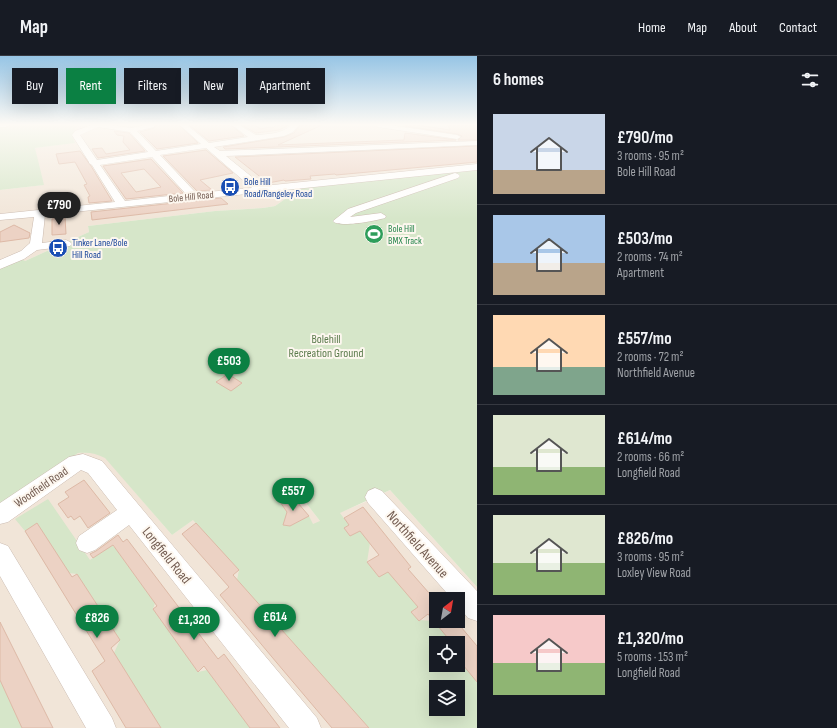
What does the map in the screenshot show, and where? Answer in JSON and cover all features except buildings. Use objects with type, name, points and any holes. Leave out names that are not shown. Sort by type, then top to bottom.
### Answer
[{"type":"street","points":[[89,156],[122,204]]},
{"type":"street","points":[[93,163],[137,156]]},
{"type":"street","points":[[155,156],[194,196]]},
{"type":"street","points":[[222,156],[260,189]]},
{"type":"street","points":[[381,216],[344,222],[338,220],[352,212],[460,175],[473,167]]},
{"type":"street","name":"Bole Hill Road","points":[[0,217],[473,167]]},
{"type":"street","points":[[0,229],[40,212],[38,238],[34,246],[23,254],[0,265]]},
{"type":"street","points":[[34,246],[66,244]]},
{"type":"street","name":"Longfield Road","points":[[83,462],[95,467],[308,728]]},
{"type":"street","name":"Woodfield Road","points":[[0,515],[76,463],[83,462]]},
{"type":"street","name":"Northfield Avenue","points":[[375,497],[477,609]]},
{"type":"street","points":[[87,543],[132,511]]},
{"type":"street","points":[[0,554],[102,728]]},
{"type":"shaded area","points":[[36,156],[477,156],[477,169],[265,192],[285,195],[285,199],[275,206],[215,211],[88,226],[89,232],[25,261],[0,267],[0,190],[43,185]]},
{"type":"shaded area","points":[[84,452],[99,454],[105,457],[172,535],[220,500],[237,516],[282,492],[299,494],[320,521],[390,490],[477,587],[477,728],[0,728],[0,507],[78,453]]},
{"type":"green space","points":[[0,156],[37,156],[44,185],[0,190]]},
{"type":"green space","name":"Bolehill Recreation Ground","points":[[477,169],[477,587],[390,490],[340,513],[349,525],[344,528],[350,536],[360,531],[370,543],[367,562],[379,577],[389,571],[418,607],[412,612],[419,620],[429,621],[429,628],[440,628],[446,636],[429,636],[429,672],[465,672],[465,668],[477,682],[477,728],[369,728],[237,580],[239,570],[193,520],[172,535],[102,456],[92,453],[78,453],[0,507],[0,267],[19,258],[25,261],[89,232],[88,226],[215,211],[263,208],[275,206],[285,199],[285,195],[265,192]],"holes":[[[282,492],[299,494],[320,521],[313,524],[309,516],[290,526],[286,526],[284,522],[285,519],[290,516],[275,496]]]},
{"type":"green space","points":[[48,499],[90,560],[112,545],[115,548],[155,603],[153,609],[198,672],[207,670],[250,728],[161,728],[114,653],[120,640],[77,574],[69,573],[37,523],[25,531],[15,519]]},
{"type":"green space","points":[[0,680],[22,728],[0,728]]},
{"type":"place","name":"Bole Hill Road/Rangeley Road","points":[[230,187]]},
{"type":"place","name":"Bole Hill BMX Track","points":[[374,234]]},
{"type":"place","name":"Tinker Lane/Bole Hill Road","points":[[58,248]]}]
